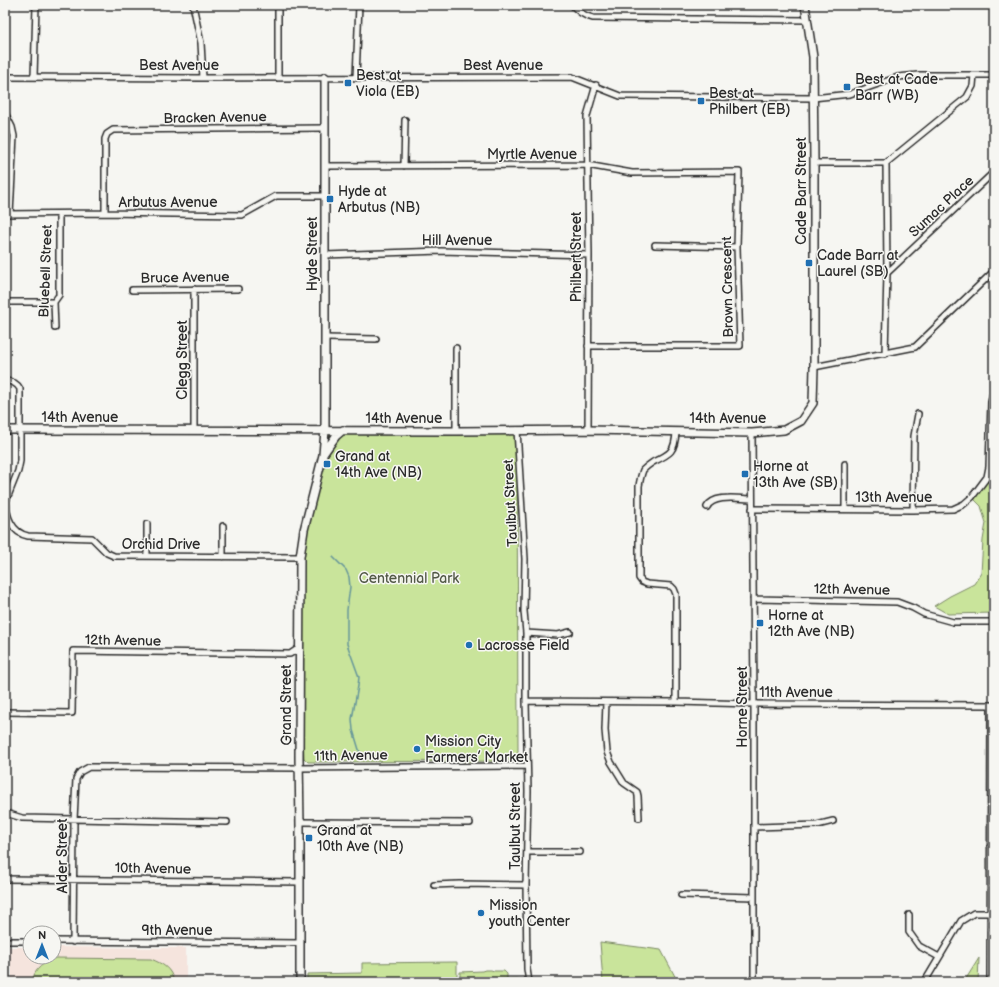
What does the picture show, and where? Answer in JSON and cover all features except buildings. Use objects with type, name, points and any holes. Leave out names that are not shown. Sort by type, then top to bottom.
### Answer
[{"type":"street","points":[[34,77],[36,5]]},
{"type":"street","points":[[192,5],[201,43],[203,78]]},
{"type":"street","points":[[278,5],[278,77]]},
{"type":"street","points":[[356,77],[359,5]]},
{"type":"street","points":[[572,5],[585,16],[593,18],[808,20]]},
{"type":"street","name":"Cade Barr Street","points":[[801,421],[813,403],[814,367],[813,57],[805,5]]},
{"type":"street","name":"Best Avenue","points":[[5,77],[572,77],[596,85],[620,96],[813,98],[850,94],[898,77],[918,75],[994,75]]},
{"type":"street","points":[[814,163],[886,163],[967,96],[973,86],[974,75]]},
{"type":"street","name":"Hyde Street","points":[[325,77],[325,430]]},
{"type":"street","name":"Philbert Street","points":[[588,430],[589,255],[586,116],[596,85]]},
{"type":"street","points":[[5,114],[12,127],[14,136],[8,214]]},
{"type":"street","points":[[404,166],[405,120]]},
{"type":"street","name":"Bracken Avenue","points":[[105,213],[105,140],[107,134],[113,130],[325,128]]},
{"type":"street","points":[[885,354],[887,272],[886,163]]},
{"type":"street","name":"Myrtle Avenue","points":[[325,166],[587,166],[632,173],[739,172]]},
{"type":"street","name":"Brown Crescent","points":[[588,346],[740,346],[737,247],[739,172]]},
{"type":"street","name":"Sumac Place","points":[[887,272],[994,172]]},
{"type":"street","name":"Arbutus Avenue","points":[[8,214],[105,213],[242,215],[276,196],[325,196]]},
{"type":"street","name":"Bluebell Street","points":[[55,328],[54,302],[59,295],[59,214]]},
{"type":"street","points":[[655,246],[737,247]]},
{"type":"street","name":"Hill Avenue","points":[[325,255],[441,251],[589,255]]},
{"type":"street","points":[[814,367],[915,347],[994,271]]},
{"type":"street","name":"Clegg Street","points":[[194,289],[194,430]]},
{"type":"street","name":"Bruce Avenue","points":[[132,290],[238,289]]},
{"type":"street","points":[[5,302],[54,302]]},
{"type":"street","points":[[325,338],[376,339]]},
{"type":"street","points":[[456,348],[456,431]]},
{"type":"street","name":"Orchid Drive","points":[[5,381],[18,385],[20,389],[19,466],[6,501],[6,505],[9,518],[15,529],[24,535],[89,537],[94,539],[114,556],[300,557]]},
{"type":"street","name":"13th Avenue","points":[[752,509],[913,510],[953,509],[964,504],[972,497],[987,477],[989,467],[991,401],[993,392]]},
{"type":"street","points":[[913,510],[914,436],[918,414]]},
{"type":"street","name":"14th Avenue","points":[[5,430],[588,430],[752,433],[784,430],[801,421]]},
{"type":"street","name":"Grand Street","points":[[300,982],[300,557],[304,530],[323,455],[325,430]]},
{"type":"street","points":[[323,455],[336,436],[343,430]]},
{"type":"street","name":"Taulbut Street","points":[[517,430],[525,559],[524,611],[526,633],[528,791],[526,885],[527,969],[529,982]]},
{"type":"street","points":[[676,432],[676,440],[673,449],[668,455],[650,464],[644,469],[640,478],[639,578],[642,582],[647,584],[671,586],[676,594],[676,702]]},
{"type":"street","name":"Horne Street","points":[[752,433],[754,982]]},
{"type":"street","points":[[845,509],[846,464]]},
{"type":"street","points":[[707,507],[709,503],[722,498],[752,499]]},
{"type":"street","points":[[147,556],[148,524]]},
{"type":"street","points":[[222,557],[223,526]]},
{"type":"street","name":"12th Avenue","points":[[753,599],[897,602],[924,614],[953,622],[994,622]]},
{"type":"street","points":[[526,633],[558,635],[570,632]]},
{"type":"street","name":"12th Avenue","points":[[5,712],[72,713],[73,651],[290,654],[299,648]]},
{"type":"street","name":"11th Avenue","points":[[526,701],[992,705]]},
{"type":"street","points":[[606,702],[605,730],[608,752],[611,762],[624,783],[637,792],[639,818]]},
{"type":"street","points":[[990,982],[992,881],[992,705]]},
{"type":"street","name":"11th Avenue","points":[[80,772],[89,767],[299,768],[527,766]]},
{"type":"street","name":"Alder Street","points":[[73,942],[74,820],[76,780],[80,772]]},
{"type":"street","points":[[9,814],[22,818],[74,820],[227,822]]},
{"type":"street","points":[[754,827],[817,825],[833,821]]},
{"type":"street","points":[[300,822],[470,823]]},
{"type":"street","points":[[527,852],[580,852]]},
{"type":"street","name":"10th Avenue","points":[[5,879],[300,882]]},
{"type":"street","points":[[434,885],[526,885]]},
{"type":"street","points":[[681,895],[754,897]]},
{"type":"street","points":[[924,982],[960,922],[974,913],[991,913]]},
{"type":"street","points":[[909,915],[909,932],[919,946],[939,957]]},
{"type":"street","points":[[5,941],[22,941]]},
{"type":"street","name":"9th Avenue","points":[[62,942],[300,943]]},
{"type":"shaded area","points":[[5,947],[22,947],[22,965],[62,965],[62,947],[186,948],[186,982],[5,982]]},
{"type":"green space","name":"Centennial Park","points":[[325,430],[517,430],[518,753],[515,758],[506,761],[308,762],[304,758],[300,655],[300,557]]},
{"type":"green space","points":[[987,477],[994,479],[994,613],[948,614],[934,606],[974,584],[981,573],[983,540],[986,523],[981,506],[972,497]]},
{"type":"green space","points":[[600,942],[661,950],[678,982],[603,982]]},
{"type":"green space","points":[[62,958],[151,959],[169,970],[174,982],[32,982],[35,973],[43,965],[62,965]]},
{"type":"green space","points":[[979,958],[978,982],[964,982]]},
{"type":"green space","points":[[457,962],[457,977],[460,977],[460,972],[485,970],[504,971],[507,974],[507,979],[518,979],[519,982],[307,982],[307,974],[362,973],[362,963]]},
{"type":"waterway","points":[[333,557],[346,570],[349,577],[350,587],[347,610],[347,644],[359,677],[352,719],[353,730],[360,753]]},
{"type":"place","name":"Best at Viola (EB)","points":[[348,83]]},
{"type":"place","name":"Best at Cade Barr (WB)","points":[[847,87]]},
{"type":"place","name":"Best at Philbert (EB)","points":[[701,101]]},
{"type":"place","name":"Hyde at Arbutus (NB)","points":[[330,199]]},
{"type":"place","name":"Cade Barr at Laurel (SB)","points":[[809,263]]},
{"type":"place","name":"Grand at 14th Ave (NB)","points":[[327,464]]},
{"type":"place","name":"Horne at 13th Ave (SB)","points":[[745,474]]},
{"type":"place","name":"Horne at 12th Ave (NB)","points":[[760,623]]},
{"type":"place","name":"Lacrosse Field","points":[[469,645]]},
{"type":"place","name":"Mission City Farmers’ Market","points":[[417,749]]},
{"type":"place","name":"Grand at 10th Ave (NB)","points":[[309,838]]},
{"type":"place","name":"Mission youth Center","points":[[481,913]]}]
